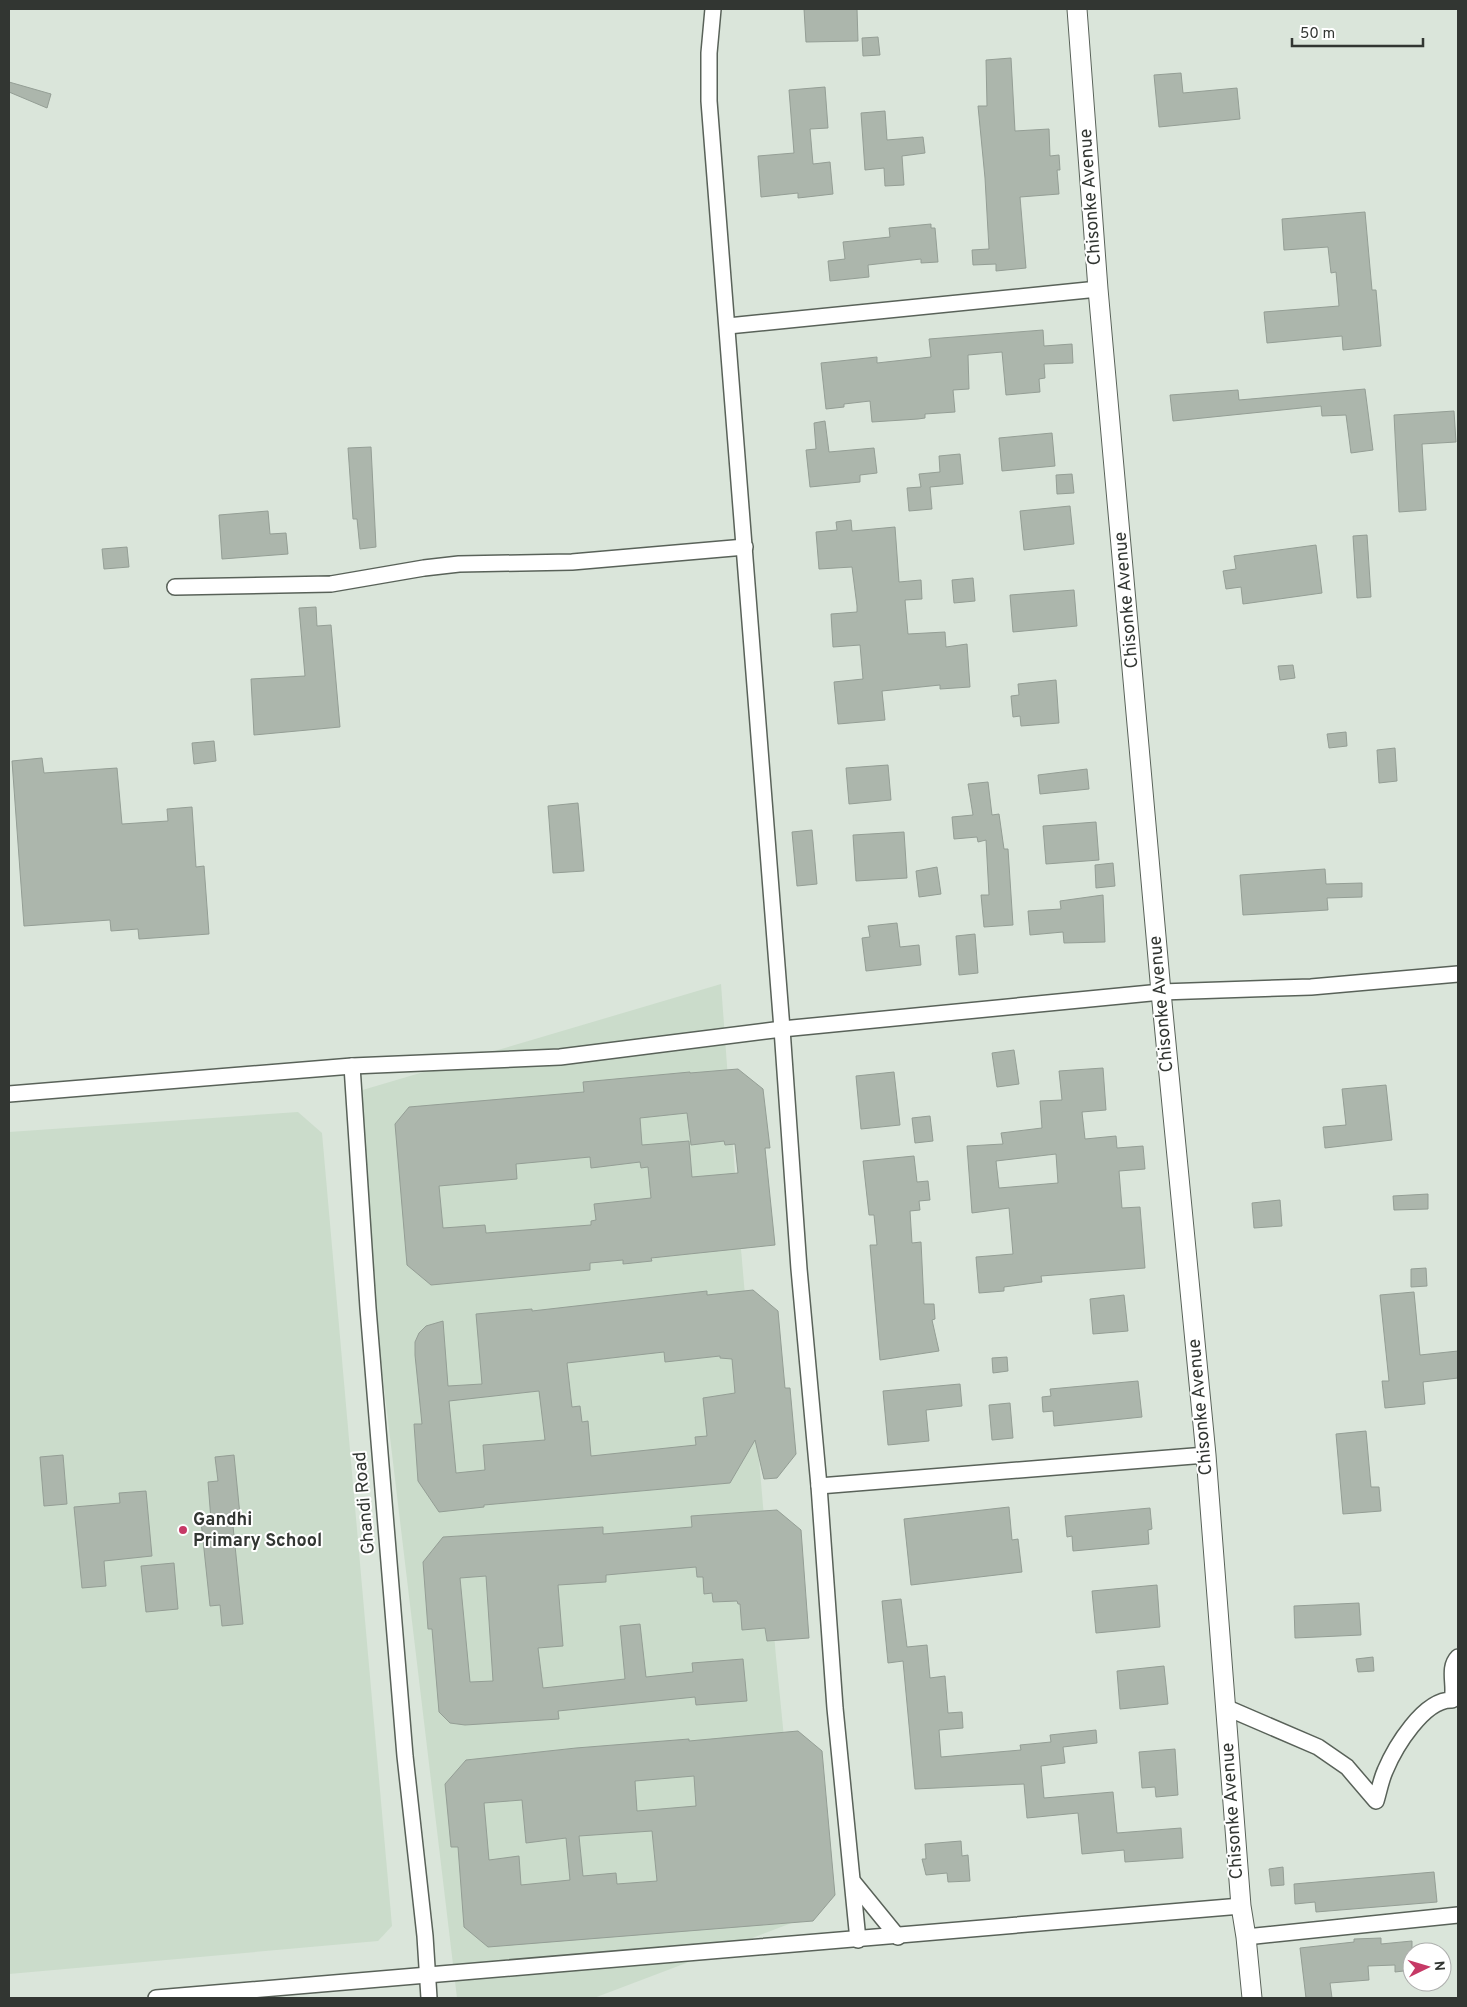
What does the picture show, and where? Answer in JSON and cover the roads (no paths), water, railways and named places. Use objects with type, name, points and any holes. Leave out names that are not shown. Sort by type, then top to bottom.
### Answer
[{"type":"street","points":[[713,9],[709,53],[709,101],[728,326],[799,1269],[819,1486],[835,1708],[854,1883],[858,1940]]},
{"type":"street","name":"Chisonke Avenue","points":[[1077,9],[1098,289],[1161,992],[1206,1454],[1241,1906],[1252,1998]]},
{"type":"street","points":[[728,326],[1098,289]]},
{"type":"street","points":[[175,587],[331,584],[459,564],[572,562],[745,547]]},
{"type":"street","points":[[9,1094],[352,1066],[560,1057],[782,1029],[1161,992],[1311,987],[1458,974]]},
{"type":"street","name":"Ghandi Road","points":[[352,1066],[368,1308],[404,1746],[430,1998]]},
{"type":"street","points":[[819,1486],[1206,1454]]},
{"type":"street","points":[[1226,1707],[1318,1746],[1347,1768],[1376,1801],[1384,1771],[1415,1722],[1428,1708],[1443,1699],[1452,1700],[1454,1694],[1451,1677],[1458,1656]]},
{"type":"street","points":[[854,1883],[898,1937]]},
{"type":"street","points":[[156,1998],[898,1937],[1241,1906]]},
{"type":"street","points":[[1246,1937],[1458,1915]]},
{"type":"place","name":"Gandhi Primary School","points":[[183,1530]]}]
